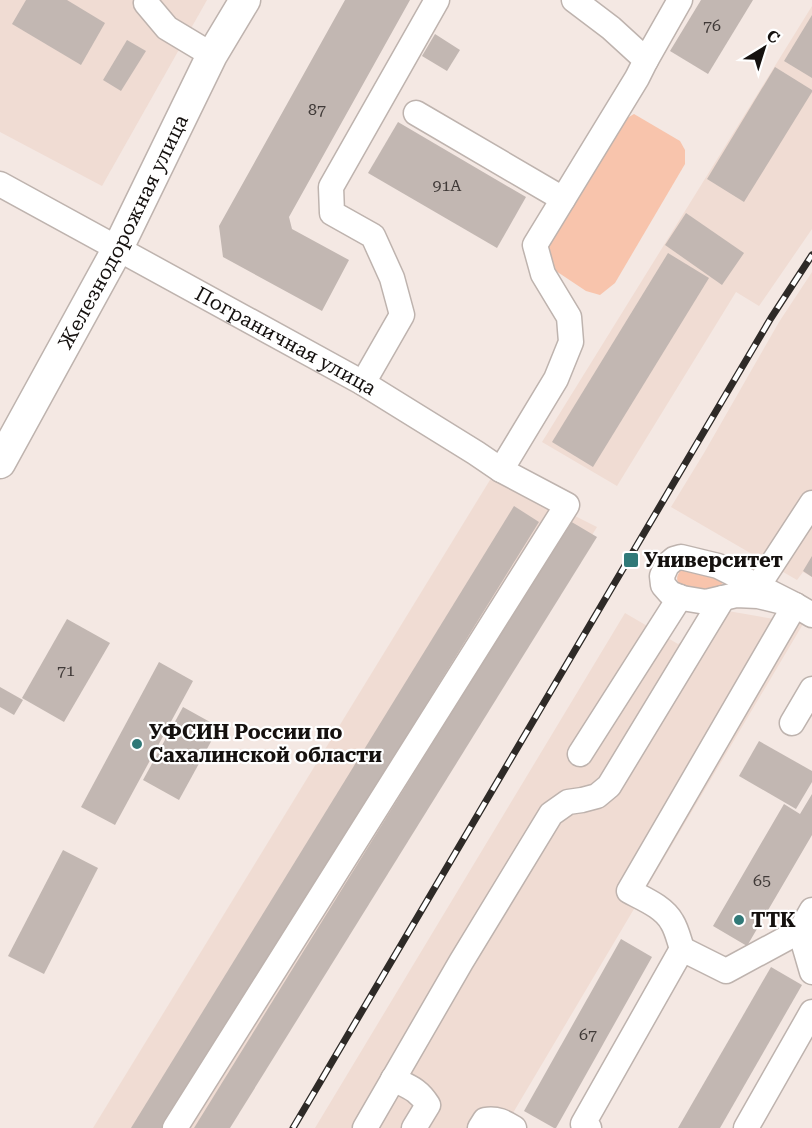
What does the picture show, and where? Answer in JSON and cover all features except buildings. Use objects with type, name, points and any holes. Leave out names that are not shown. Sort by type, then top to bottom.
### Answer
[{"type":"main road","name":"Железнодорожная улица","points":[[0,463],[118,248],[212,55],[245,0]]},
{"type":"street","points":[[147,0],[167,28],[212,55]]},
{"type":"street","points":[[363,383],[402,315],[392,278],[373,237],[332,213],[331,187],[437,0]]},
{"type":"street","points":[[574,0],[611,28],[646,60]]},
{"type":"street","points":[[501,470],[556,379],[571,342],[569,317],[543,274],[535,245],[637,78],[680,0]]},
{"type":"street","points":[[416,113],[563,199]]},
{"type":"street","name":"Пограничная улица","points":[[0,184],[363,383],[501,470],[567,505],[175,1128]]},
{"type":"street","points":[[758,586],[812,503]]},
{"type":"street","points":[[681,557],[718,566],[803,610],[758,596],[736,595],[706,602],[680,597],[670,593],[663,585],[662,576],[674,559],[681,557]]},
{"type":"street","points":[[580,754],[680,597]]},
{"type":"street","points":[[365,1128],[461,962],[551,814],[567,802],[597,796],[609,786],[723,598]]},
{"type":"street","points":[[803,610],[629,891],[666,914],[673,923],[682,949],[726,971],[800,931],[812,910]]},
{"type":"street","points":[[792,723],[812,689]]},
{"type":"street","points":[[800,931],[812,972]]},
{"type":"street","points":[[584,1127],[682,949]]},
{"type":"street","points":[[746,1128],[812,1012]]},
{"type":"street","points":[[393,1079],[422,1095],[428,1105],[414,1128]]},
{"type":"street","points":[[480,1128],[485,1120],[494,1119],[514,1128]]},
{"type":"shaded area","points":[[0,0],[207,0],[102,186],[0,132]]},
{"type":"shaded area","points":[[812,6],[812,229],[759,306],[736,292],[617,486],[542,442]]},
{"type":"shaded area","points":[[634,114],[680,141],[685,150],[685,164],[615,283],[600,295],[586,291],[553,269],[543,246],[624,120]]},
{"type":"shaded area","points":[[812,272],[812,577],[803,572],[797,580],[671,507],[779,322]]},
{"type":"shaded area","points":[[493,475],[597,527],[229,1128],[93,1128]]},
{"type":"shaded area","points":[[687,569],[721,578],[723,583],[713,591],[680,586],[677,580],[678,574],[681,570]]},
{"type":"shaded area","points":[[728,611],[803,624],[510,1118],[525,1128],[315,1128],[625,613],[678,644]]},
{"type":"railway","points":[[293,1128],[771,318],[812,255]]},
{"type":"place","name":"Университет","points":[[631,560]]},
{"type":"place","name":"УФСИН России по Сахалинской области","points":[[137,744]]},
{"type":"place","name":"ТТК","points":[[739,920]]}]
